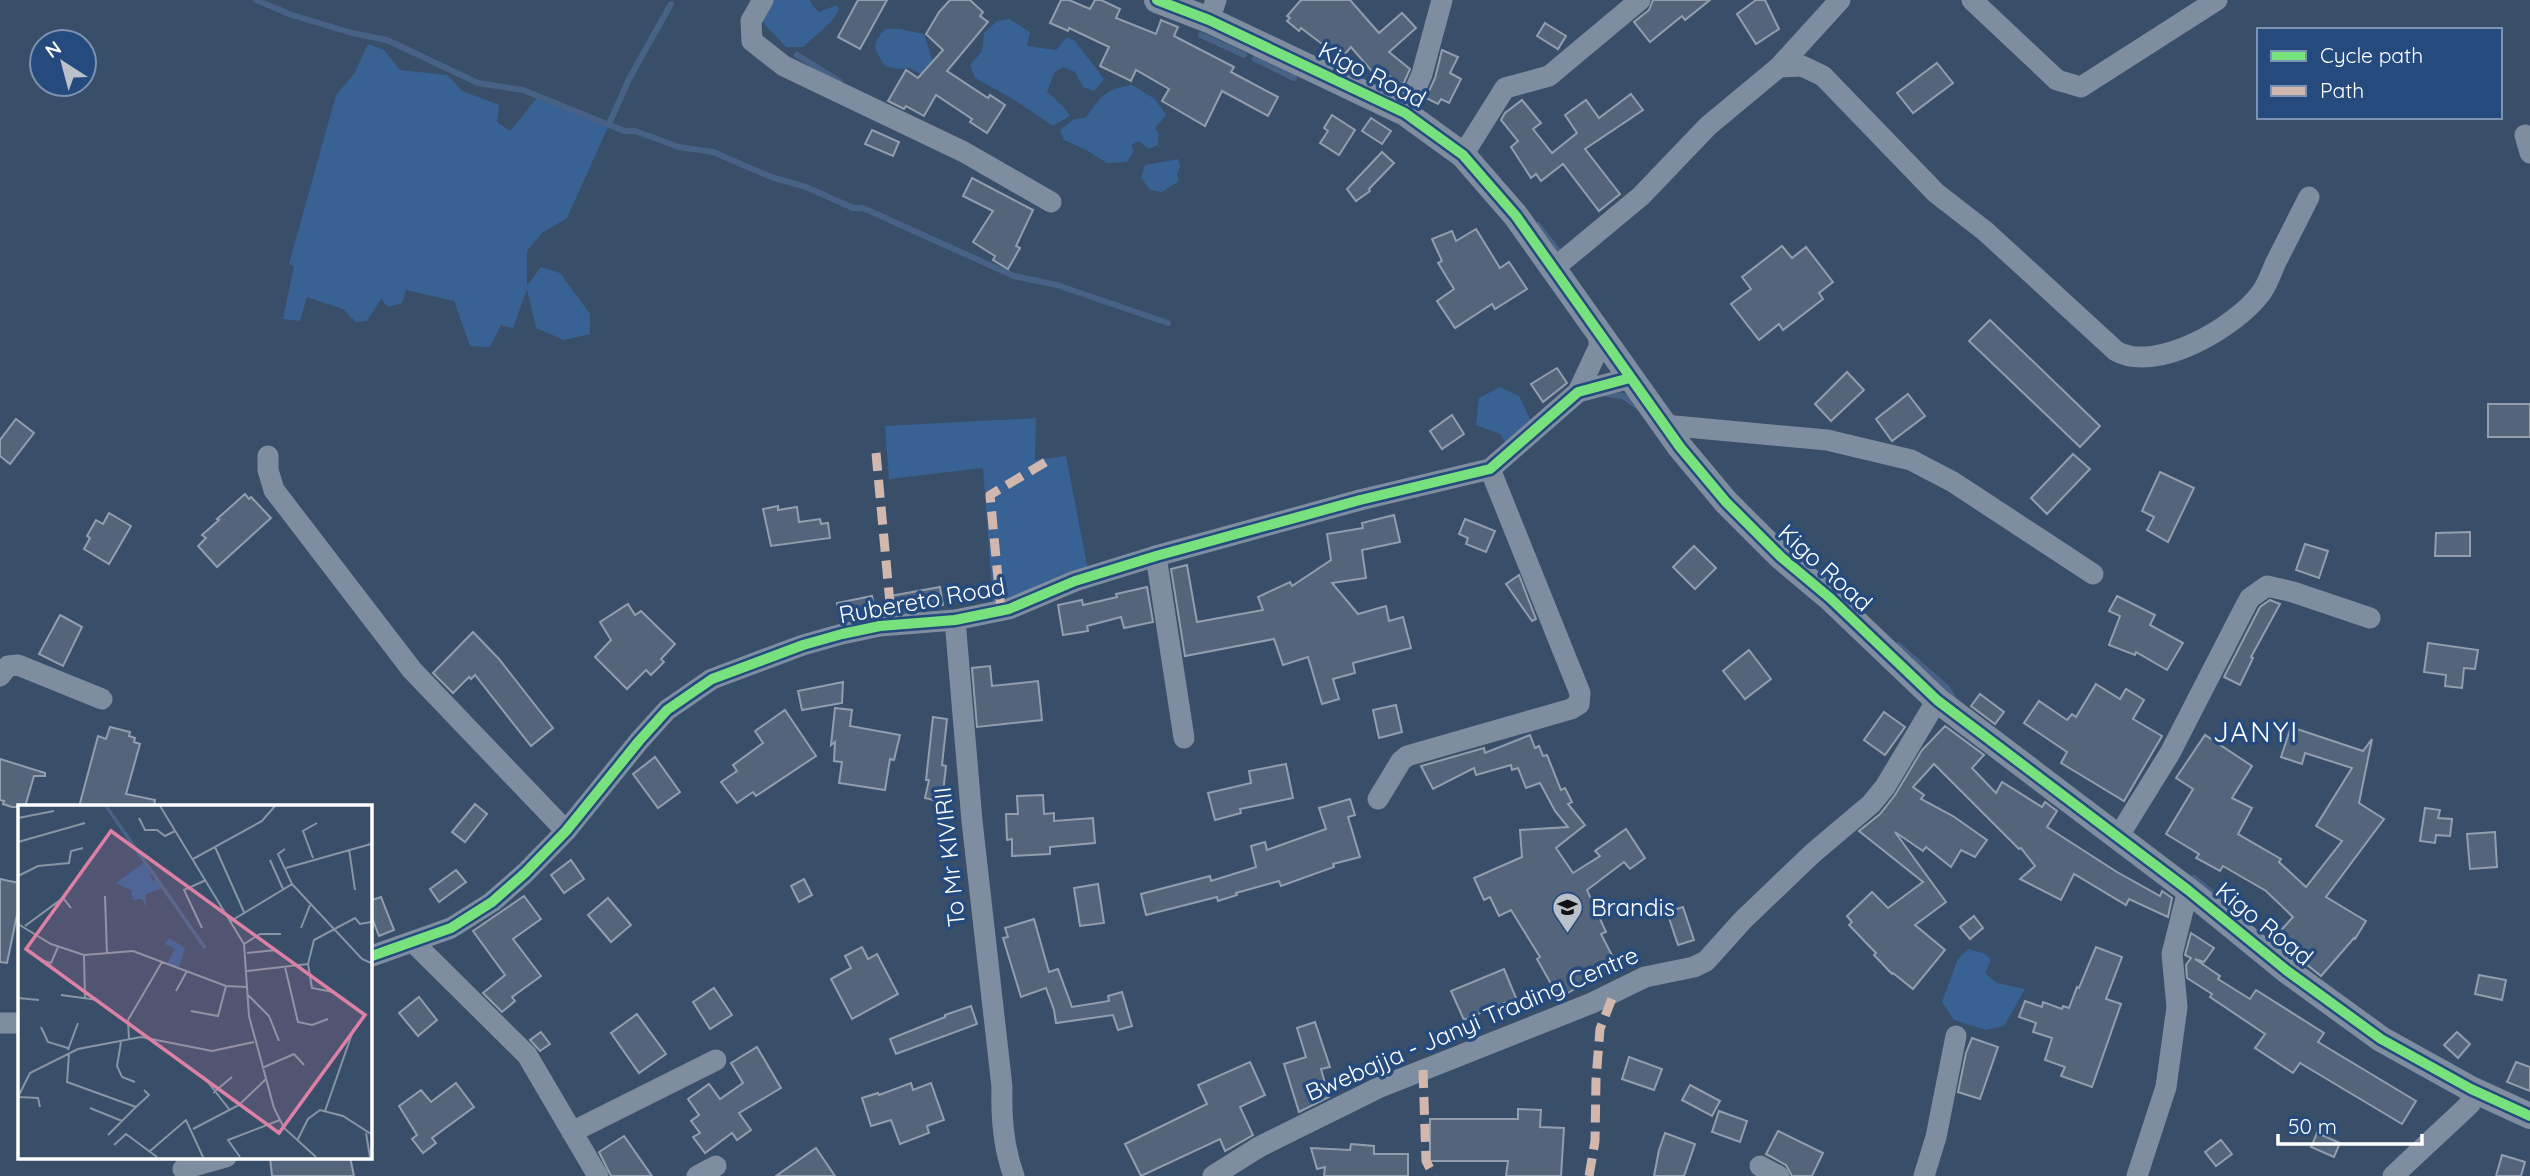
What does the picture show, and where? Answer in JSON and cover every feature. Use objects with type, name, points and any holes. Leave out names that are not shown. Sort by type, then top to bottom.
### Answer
[{"type":"street","points":[[763,0],[751,21],[752,41],[784,66],[964,152],[1051,202]]},
{"type":"street","name":"Kigo Road","points":[[1157,0],[1212,10],[1405,113],[1463,155],[1516,215],[1664,425],[1726,502],[1757,534],[1830,598],[1937,700],[2188,890],[2266,954],[2381,1039],[2471,1089],[2530,1116]]},
{"type":"street","points":[[1405,113],[1422,74],[1442,0]]},
{"type":"street","points":[[1463,155],[1505,88],[1549,76],[1640,0]]},
{"type":"street","points":[[1553,269],[1641,196],[1708,126],[1779,67],[1840,0]]},
{"type":"street","points":[[1972,0],[2057,80],[2081,87],[2217,0]]},
{"type":"street","points":[[1779,67],[1802,66],[1823,76],[1936,193],[1985,231],[2116,351],[2128,358],[2152,357],[2178,351],[2235,319],[2261,293],[2309,197]]},
{"type":"street","points":[[1578,391],[1599,347],[1599,332]]},
{"type":"street","name":"Rubereto Road","points":[[371,956],[451,928],[492,902],[566,831],[667,710],[712,679],[803,645],[842,634],[880,626],[955,620],[1009,609],[1075,581],[1156,556],[1360,500],[1489,469],[1578,391],[1630,378]]},
{"type":"street","points":[[1664,425],[1826,440],[1911,460],[1953,482],[2092,574]]},
{"type":"street","points":[[268,456],[270,479],[285,506],[412,670],[566,831]]},
{"type":"street","points":[[1378,799],[1401,761],[1407,756],[1571,709],[1578,704],[1580,692],[1489,469]]},
{"type":"street","points":[[1156,556],[1184,738]]},
{"type":"street","points":[[2111,832],[2123,829],[2170,753],[2245,607],[2257,592],[2267,586],[2294,592],[2370,618]]},
{"type":"street","name":"To Mr KIVIRII","points":[[955,620],[972,821],[1002,1087],[1001,1113],[1006,1153],[1014,1176]]},
{"type":"street","points":[[0,676],[8,666],[18,665],[102,699]]},
{"type":"street","name":"Bwebajja - Janyi Trading Centre","points":[[1213,1176],[1259,1147],[1378,1088],[1592,1003],[1645,977],[1694,967],[1706,961],[1813,853],[1871,804],[1885,787],[1937,700]]},
{"type":"street","points":[[2137,1176],[2166,1087],[2177,1007],[2172,954],[2188,890]]},
{"type":"street","points":[[414,943],[527,1055],[598,1176]]},
{"type":"street","points":[[0,1023],[18,1023]]},
{"type":"street","points":[[1924,1176],[1936,1136],[1956,1036]]},
{"type":"street","points":[[572,1132],[716,1060]]},
{"type":"street","points":[[2393,1176],[2470,1104],[2471,1089]]},
{"type":"street","points":[[183,1169],[222,1158]]},
{"type":"street","points":[[697,1176],[716,1166]]},
{"type":"shaded area","points":[[773,0],[810,0],[819,12],[837,5],[839,10],[831,22],[803,47],[786,47],[764,24],[763,13]]},
{"type":"shaded area","points":[[1009,19],[1030,32],[1027,46],[1056,50],[1067,37],[1075,41],[1104,79],[1094,91],[1083,87],[1075,72],[1063,67],[1054,73],[1047,92],[1070,116],[1053,126],[975,78],[970,65],[982,51],[984,33],[997,21]]},
{"type":"shaded area","points":[[885,29],[924,34],[934,66],[929,78],[910,68],[885,66],[875,47],[877,39]]},
{"type":"shaded area","points":[[368,44],[384,50],[400,70],[447,75],[462,91],[499,105],[497,122],[510,131],[537,98],[608,127],[567,218],[542,233],[527,251],[527,286],[541,267],[560,273],[590,314],[590,334],[564,340],[536,328],[527,289],[513,328],[501,325],[490,347],[470,346],[454,301],[406,290],[402,303],[388,307],[381,299],[367,321],[356,322],[343,309],[307,297],[300,321],[283,319],[294,266],[289,264],[336,95],[354,74]]},
{"type":"shaded area","points":[[1132,85],[1155,99],[1166,115],[1155,128],[1159,134],[1158,145],[1149,149],[1139,141],[1131,145],[1134,151],[1127,162],[1107,163],[1064,140],[1060,130],[1074,119],[1086,118],[1100,99],[1110,91]]},
{"type":"shaded area","points":[[1178,159],[1179,181],[1162,192],[1150,190],[1141,178],[1145,165]]},
{"type":"shaded area","points":[[1500,387],[1519,396],[1532,423],[1507,445],[1500,434],[1476,425],[1479,398]]},
{"type":"shaded area","points":[[1036,418],[1035,460],[1066,456],[1088,570],[993,604],[983,468],[889,479],[885,426]]},
{"type":"shaded area","points":[[1968,949],[1983,953],[1991,959],[1985,973],[1997,983],[2025,989],[2004,1026],[1986,1030],[1954,1020],[1942,1002],[1958,959]]},
{"type":"building","points":[[858,0],[887,0],[860,49],[838,37]]},
{"type":"building","points":[[950,0],[970,0],[983,12],[980,16],[988,22],[947,71],[988,98],[990,95],[1005,105],[987,133],[970,122],[972,119],[936,95],[924,116],[906,106],[904,109],[888,101],[906,70],[918,78],[943,50],[926,34]]},
{"type":"building","points":[[1061,0],[1069,0],[1090,9],[1095,0],[1101,0],[1120,9],[1116,18],[1156,34],[1161,20],[1178,27],[1174,36],[1234,67],[1231,72],[1278,97],[1268,116],[1222,91],[1205,126],[1162,101],[1169,89],[1136,70],[1131,81],[1100,66],[1109,47],[1069,28],[1068,31],[1050,23]]},
{"type":"building","points":[[1301,0],[1350,0],[1379,33],[1402,13],[1416,28],[1389,52],[1410,69],[1402,87],[1381,69],[1376,76],[1351,47],[1344,55],[1322,44],[1301,28],[1299,31],[1287,21],[1290,18],[1287,16]]},
{"type":"building","points":[[1653,0],[1710,0],[1685,20],[1682,16],[1650,42],[1634,22],[1649,10]]},
{"type":"building","points":[[1756,0],[1765,0],[1779,29],[1756,44],[1737,14]]},
{"type":"building","points":[[1545,23],[1566,36],[1558,49],[1537,36]]},
{"type":"building","points":[[1442,50],[1458,57],[1450,73],[1461,79],[1449,103],[1441,99],[1438,104],[1426,98],[1435,78]]},
{"type":"building","points":[[1937,63],[1953,83],[1913,113],[1897,93]]},
{"type":"building","points":[[1631,94],[1643,110],[1585,149],[1620,194],[1599,211],[1563,164],[1541,181],[1536,174],[1531,178],[1511,147],[1518,141],[1501,120],[1505,113],[1522,100],[1541,123],[1533,129],[1552,153],[1577,133],[1565,115],[1586,100],[1599,118]]},
{"type":"building","points":[[1332,115],[1355,130],[1339,155],[1320,143],[1328,131],[1324,128]]},
{"type":"building","points":[[1371,118],[1391,131],[1382,144],[1362,131]]},
{"type":"building","points":[[872,130],[899,142],[893,156],[865,144]]},
{"type":"building","points":[[1382,152],[1394,163],[1370,191],[1356,201],[1347,189]]},
{"type":"building","points":[[972,178],[1033,210],[1016,246],[1020,248],[1008,269],[993,260],[995,256],[973,242],[993,211],[963,196]]},
{"type":"building","points":[[1476,229],[1500,268],[1509,262],[1527,289],[1495,309],[1492,304],[1455,328],[1437,301],[1454,289],[1438,263],[1442,261],[1432,239],[1452,231],[1456,241]]},
{"type":"building","points":[[1782,246],[1792,258],[1806,247],[1833,282],[1819,293],[1823,299],[1783,330],[1779,324],[1759,340],[1731,304],[1751,289],[1742,277]]},
{"type":"building","points":[[1990,320],[2100,426],[2080,447],[1969,341]]},
{"type":"building","points":[[1557,368],[1567,383],[1543,402],[1531,384]]},
{"type":"building","points":[[1847,372],[1864,390],[1831,421],[1815,404]]},
{"type":"building","points":[[1908,394],[1925,416],[1892,441],[1876,419]]},
{"type":"building","points":[[2488,404],[2530,404],[2530,437],[2488,437]]},
{"type":"building","points":[[1452,415],[1464,434],[1442,449],[1430,431]]},
{"type":"building","points":[[16,419],[34,433],[10,464],[0,456],[0,440]]},
{"type":"building","points":[[2073,454],[2090,469],[2047,514],[2031,498]]},
{"type":"building","points":[[2160,472],[2194,488],[2168,542],[2147,530],[2154,517],[2142,511]]},
{"type":"building","points":[[245,494],[271,518],[217,567],[198,546],[206,538],[202,535]]},
{"type":"building","points":[[778,506],[778,510],[797,507],[799,522],[820,519],[821,524],[828,523],[830,538],[771,546],[763,509]]},
{"type":"building","points":[[109,513],[131,526],[109,564],[84,549],[90,538],[87,536],[96,520],[103,524]]},
{"type":"building","points":[[1394,515],[1400,542],[1362,550],[1366,578],[1332,583],[1358,614],[1386,606],[1389,621],[1403,617],[1411,648],[1353,663],[1355,673],[1333,679],[1339,699],[1322,704],[1308,657],[1283,665],[1274,639],[1185,656],[1171,569],[1187,565],[1197,622],[1263,610],[1258,597],[1290,582],[1292,586],[1331,560],[1327,534],[1363,528],[1362,523]]},
{"type":"building","points":[[1465,519],[1495,531],[1486,552],[1466,544],[1468,538],[1459,534]]},
{"type":"building","points":[[2470,532],[2470,556],[2435,556],[2436,533]]},
{"type":"building","points":[[2305,544],[2328,551],[2319,578],[2296,570]]},
{"type":"building","points":[[1694,546],[1716,568],[1695,589],[1673,567]]},
{"type":"building","points":[[1519,575],[1536,619],[1532,621],[1506,584]]},
{"type":"building","points":[[940,587],[943,605],[895,612],[890,596]]},
{"type":"building","points":[[1147,587],[1153,622],[1124,628],[1121,617],[1087,626],[1088,631],[1063,635],[1058,605],[1082,600],[1083,605]]},
{"type":"building","points":[[872,596],[875,612],[840,619],[837,603]]},
{"type":"building","points":[[2117,596],[2155,615],[2150,625],[2183,643],[2167,670],[2136,652],[2135,655],[2109,645],[2120,616],[2109,611]]},
{"type":"building","points":[[2270,600],[2280,604],[2251,657],[2253,658],[2240,685],[2224,677],[2260,607]]},
{"type":"building","points":[[628,604],[635,615],[641,611],[675,644],[661,659],[664,662],[651,675],[646,670],[627,689],[595,657],[611,640],[600,622]]},
{"type":"building","points":[[60,615],[82,627],[63,666],[39,654]]},
{"type":"building","points":[[473,632],[499,659],[553,728],[531,746],[475,675],[471,679],[469,677],[453,693],[433,673]]},
{"type":"building","points":[[2428,643],[2478,650],[2475,669],[2464,668],[2462,688],[2445,686],[2446,675],[2424,672]]},
{"type":"building","points":[[1749,650],[1771,679],[1745,699],[1723,671]]},
{"type":"building","points":[[990,666],[992,686],[1038,681],[1042,720],[977,727],[972,668]]},
{"type":"building","points":[[843,682],[842,703],[802,710],[798,691]]},
{"type":"building","points":[[2096,684],[2120,699],[2126,689],[2144,700],[2133,719],[2162,736],[2124,801],[2061,763],[2067,752],[2024,723],[2039,701],[2067,720],[2072,714],[2076,717]]},
{"type":"building","points":[[1980,694],[2004,712],[1995,724],[1971,706]]},
{"type":"building","points":[[1396,705],[1402,732],[1379,738],[1373,710]]},
{"type":"building","points":[[835,708],[852,710],[850,726],[900,735],[894,760],[890,759],[885,790],[839,783],[842,762],[834,761],[835,742],[831,745]]},
{"type":"building","points":[[785,710],[816,756],[756,796],[753,792],[737,803],[721,782],[737,771],[733,765],[763,743],[755,731]]},
{"type":"building","points":[[1884,712],[1905,727],[1885,755],[1864,740]]},
{"type":"building","points":[[933,717],[947,719],[942,765],[946,766],[942,802],[925,798],[929,780],[926,780]]},
{"type":"building","points":[[1945,726],[1984,755],[1972,768],[1996,793],[2002,782],[2042,807],[2045,802],[2057,811],[2047,827],[2117,872],[2160,896],[2162,891],[2172,898],[2168,917],[2129,899],[2126,905],[2074,874],[2061,900],[2020,879],[2035,866],[2021,848],[2019,849],[1934,764],[1913,787],[1924,795],[1921,799],[1953,816],[1987,840],[1975,857],[1961,850],[1951,867],[1926,847],[1923,851],[1895,832],[1946,902],[1915,925],[1945,950],[1913,989],[1892,974],[1849,925],[1852,922],[1847,916],[1872,892],[1888,908],[1923,882],[1859,831],[1880,814],[1895,795],[1922,750]]},
{"type":"building","points":[[110,727],[130,732],[129,736],[135,738],[134,742],[140,744],[126,794],[155,800],[154,805],[80,805],[98,736],[106,739]]},
{"type":"building","points":[[2291,727],[2363,751],[2372,739],[2359,803],[2384,819],[2326,897],[2366,921],[2355,939],[2321,976],[2274,938],[2293,917],[2266,891],[2223,866],[2220,871],[2196,858],[2199,854],[2166,834],[2193,789],[2176,778],[2205,735],[2252,766],[2232,798],[2252,808],[2238,834],[2281,859],[2279,862],[2306,887],[2342,841],[2316,826],[2352,768],[2305,753],[2302,764],[2281,757]]},
{"type":"building","points":[[1530,735],[1535,748],[1539,746],[1543,756],[1547,755],[1561,790],[1565,788],[1572,802],[1568,804],[1585,825],[1556,848],[1573,873],[1600,856],[1595,851],[1626,829],[1645,858],[1630,869],[1624,862],[1587,890],[1606,932],[1601,934],[1617,965],[1559,998],[1537,959],[1540,957],[1511,910],[1499,916],[1490,897],[1484,900],[1474,878],[1522,857],[1520,830],[1568,827],[1555,811],[1540,783],[1526,788],[1518,768],[1512,770],[1511,765],[1476,775],[1474,768],[1433,789],[1421,766],[1484,748],[1485,753]]},
{"type":"building","points":[[655,757],[680,792],[658,808],[633,774]]},
{"type":"building","points":[[0,759],[45,773],[45,776],[34,776],[26,805],[12,807],[0,800]]},
{"type":"building","points":[[1286,764],[1293,798],[1240,809],[1241,813],[1215,820],[1208,793],[1251,783],[1249,771]]},
{"type":"building","points":[[1043,795],[1044,814],[1054,813],[1054,821],[1093,818],[1095,843],[1050,847],[1050,854],[1012,856],[1012,839],[1007,840],[1006,814],[1018,814],[1017,796]]},
{"type":"building","points":[[1350,799],[1355,815],[1348,817],[1360,857],[1333,864],[1334,867],[1281,886],[1279,881],[1218,901],[1217,897],[1146,915],[1141,894],[1210,876],[1211,881],[1256,867],[1251,846],[1265,842],[1267,850],[1326,829],[1319,808]]},
{"type":"building","points":[[475,804],[487,814],[465,842],[452,832]]},
{"type":"building","points":[[2425,808],[2440,810],[2438,818],[2452,819],[2450,836],[2436,835],[2435,843],[2420,841]]},
{"type":"building","points":[[2495,832],[2497,867],[2470,869],[2467,834]]},
{"type":"building","points":[[571,860],[584,879],[564,893],[551,875]]},
{"type":"building","points":[[456,870],[466,882],[439,902],[430,889]]},
{"type":"building","points":[[0,879],[18,883],[18,916],[7,963],[0,962]]},
{"type":"building","points":[[804,879],[812,895],[799,902],[791,886]]},
{"type":"building","points":[[1098,884],[1104,923],[1080,926],[1074,888]]},
{"type":"building","points":[[524,896],[541,919],[513,939],[541,976],[512,997],[515,1001],[502,1012],[483,993],[505,975],[473,931]]},
{"type":"building","points":[[381,897],[394,930],[379,936],[371,915],[371,900]]},
{"type":"building","points":[[608,898],[631,925],[611,942],[588,915]]},
{"type":"building","points":[[1683,907],[1694,940],[1678,945],[1667,912]]},
{"type":"building","points":[[1974,916],[1983,928],[1970,939],[1960,927]]},
{"type":"building","points":[[1034,919],[1049,972],[1058,969],[1072,1007],[1109,1001],[1108,996],[1122,992],[1132,1026],[1118,1030],[1113,1015],[1056,1023],[1046,988],[1021,997],[1003,938],[1008,937],[1005,928]]},
{"type":"building","points":[[2191,933],[2214,948],[2204,962],[2195,959],[2220,976],[2218,979],[2250,999],[2256,990],[2324,1033],[2318,1042],[2416,1101],[2402,1124],[2300,1063],[2293,1073],[2255,1048],[2265,1034],[2187,978],[2186,965],[2191,958],[2185,955]]},
{"type":"building","points":[[862,947],[868,959],[877,954],[898,994],[852,1019],[831,979],[851,968],[845,956]]},
{"type":"building","points":[[2096,947],[2122,957],[2106,999],[2121,1004],[2092,1087],[2061,1076],[2065,1067],[2045,1060],[2052,1038],[2033,1032],[2036,1023],[2019,1017],[2025,1001],[2042,1007],[2043,1002],[2062,1009],[2063,1006],[2069,1008]]},
{"type":"building","points":[[1504,969],[1516,998],[1464,1020],[1451,991]]},
{"type":"building","points":[[2479,975],[2506,980],[2502,1000],[2475,994]]},
{"type":"building","points":[[714,988],[732,1015],[710,1029],[693,1002]]},
{"type":"building","points":[[419,997],[437,1020],[418,1036],[399,1013]]},
{"type":"building","points":[[971,1006],[977,1024],[896,1054],[890,1039]]},
{"type":"building","points":[[637,1014],[666,1054],[639,1073],[611,1033]]},
{"type":"building","points":[[1315,1022],[1330,1067],[1321,1069],[1329,1097],[1299,1112],[1284,1064],[1306,1057],[1297,1028]]},
{"type":"building","points":[[541,1032],[550,1044],[540,1051],[530,1040]]},
{"type":"building","points":[[2457,1032],[2470,1044],[2458,1058],[2444,1045]]},
{"type":"building","points":[[1972,1038],[1998,1047],[1980,1099],[1958,1092]]},
{"type":"building","points":[[757,1047],[781,1088],[739,1113],[751,1130],[737,1140],[732,1133],[705,1153],[693,1137],[700,1133],[691,1121],[699,1115],[688,1099],[709,1084],[720,1099],[743,1083],[731,1063]]},
{"type":"building","points":[[1629,1057],[1662,1069],[1654,1090],[1622,1079]]},
{"type":"building","points":[[1250,1062],[1265,1095],[1240,1107],[1253,1135],[1225,1151],[1220,1139],[1141,1176],[1125,1144],[1207,1104],[1198,1085]]},
{"type":"building","points":[[2516,1062],[2530,1067],[2530,1091],[2507,1082]]},
{"type":"building","points":[[456,1083],[474,1107],[432,1138],[436,1143],[423,1153],[412,1139],[417,1135],[399,1106],[421,1090],[431,1102]]},
{"type":"building","points":[[911,1083],[913,1090],[931,1083],[944,1120],[927,1126],[929,1133],[900,1144],[891,1120],[871,1126],[862,1098],[878,1093],[879,1095]]},
{"type":"building","points":[[1690,1085],[1720,1101],[1712,1116],[1682,1100]]},
{"type":"building","points":[[1518,1109],[1541,1110],[1540,1127],[1564,1128],[1561,1176],[1506,1176],[1508,1161],[1430,1161],[1430,1119],[1518,1119]]},
{"type":"building","points":[[1719,1111],[1747,1121],[1740,1142],[1712,1132]]},
{"type":"building","points":[[1778,1131],[1823,1153],[1812,1176],[1792,1176],[1786,1165],[1766,1154]]},
{"type":"building","points":[[1665,1133],[1695,1144],[1684,1176],[1654,1176]]},
{"type":"building","points":[[2317,1133],[2340,1143],[2334,1157],[2311,1147]]},
{"type":"building","points":[[624,1136],[652,1176],[611,1176],[599,1152]]},
{"type":"building","points":[[2221,1140],[2232,1154],[2216,1166],[2205,1152]]},
{"type":"building","points":[[1351,1144],[1374,1146],[1374,1154],[1408,1154],[1408,1176],[1324,1176],[1325,1167],[1317,1169],[1311,1148],[1350,1150]]},
{"type":"building","points":[[816,1148],[835,1176],[776,1176]]},
{"type":"building","points":[[2502,1155],[2525,1162],[2521,1176],[2496,1176]]},
{"type":"building","points":[[270,1158],[350,1158],[354,1176],[272,1176]]},
{"type":"waterway","points":[[256,0],[292,15],[352,33],[387,40],[478,83],[523,90],[624,131],[635,131],[679,147],[713,152],[853,208],[863,208],[1014,276],[1057,285],[1168,323]]},
{"type":"waterway","points":[[609,124],[629,79],[671,4]]},
{"type":"waterway","points":[[1201,35],[1244,55]]},
{"type":"waterway","points":[[797,55],[839,81]]},
{"type":"waterway","points":[[1255,59],[1294,78]]},
{"type":"waterway","points":[[1538,225],[1558,251]]},
{"type":"waterway","points":[[1606,394],[1623,396],[1637,406]]},
{"type":"waterway","points":[[1898,645],[1947,688],[1955,701]]},
{"type":"waterway","points":[[2194,878],[2237,913]]},
{"type":"marked path","points":[[876,453],[892,625]]},
{"type":"marked path","points":[[1001,610],[990,495],[1049,460]]},
{"type":"marked path","points":[[1589,1176],[1595,1141],[1600,1029],[1615,991]]},
{"type":"marked path","points":[[1423,1070],[1426,1161],[1434,1176]]},
{"type":"cycle path","points":[[1157,0],[1209,20],[1405,113],[1463,155],[1516,216],[1680,447],[1726,502],[1781,557],[1830,598],[1937,700],[2188,890],[2286,970],[2381,1039],[2471,1089],[2530,1116]]},
{"type":"cycle path","points":[[371,956],[451,928],[492,902],[566,831],[667,710],[712,679],[803,645],[842,634],[880,626],[955,620],[1009,609],[1075,581],[1156,556],[1360,500],[1490,469],[1578,392],[1630,378]]},
{"type":"place","name":"Brandis","points":[[1568,935]]},
{"type":"district","name":"JANYI","points":[[2256,732]]}]
